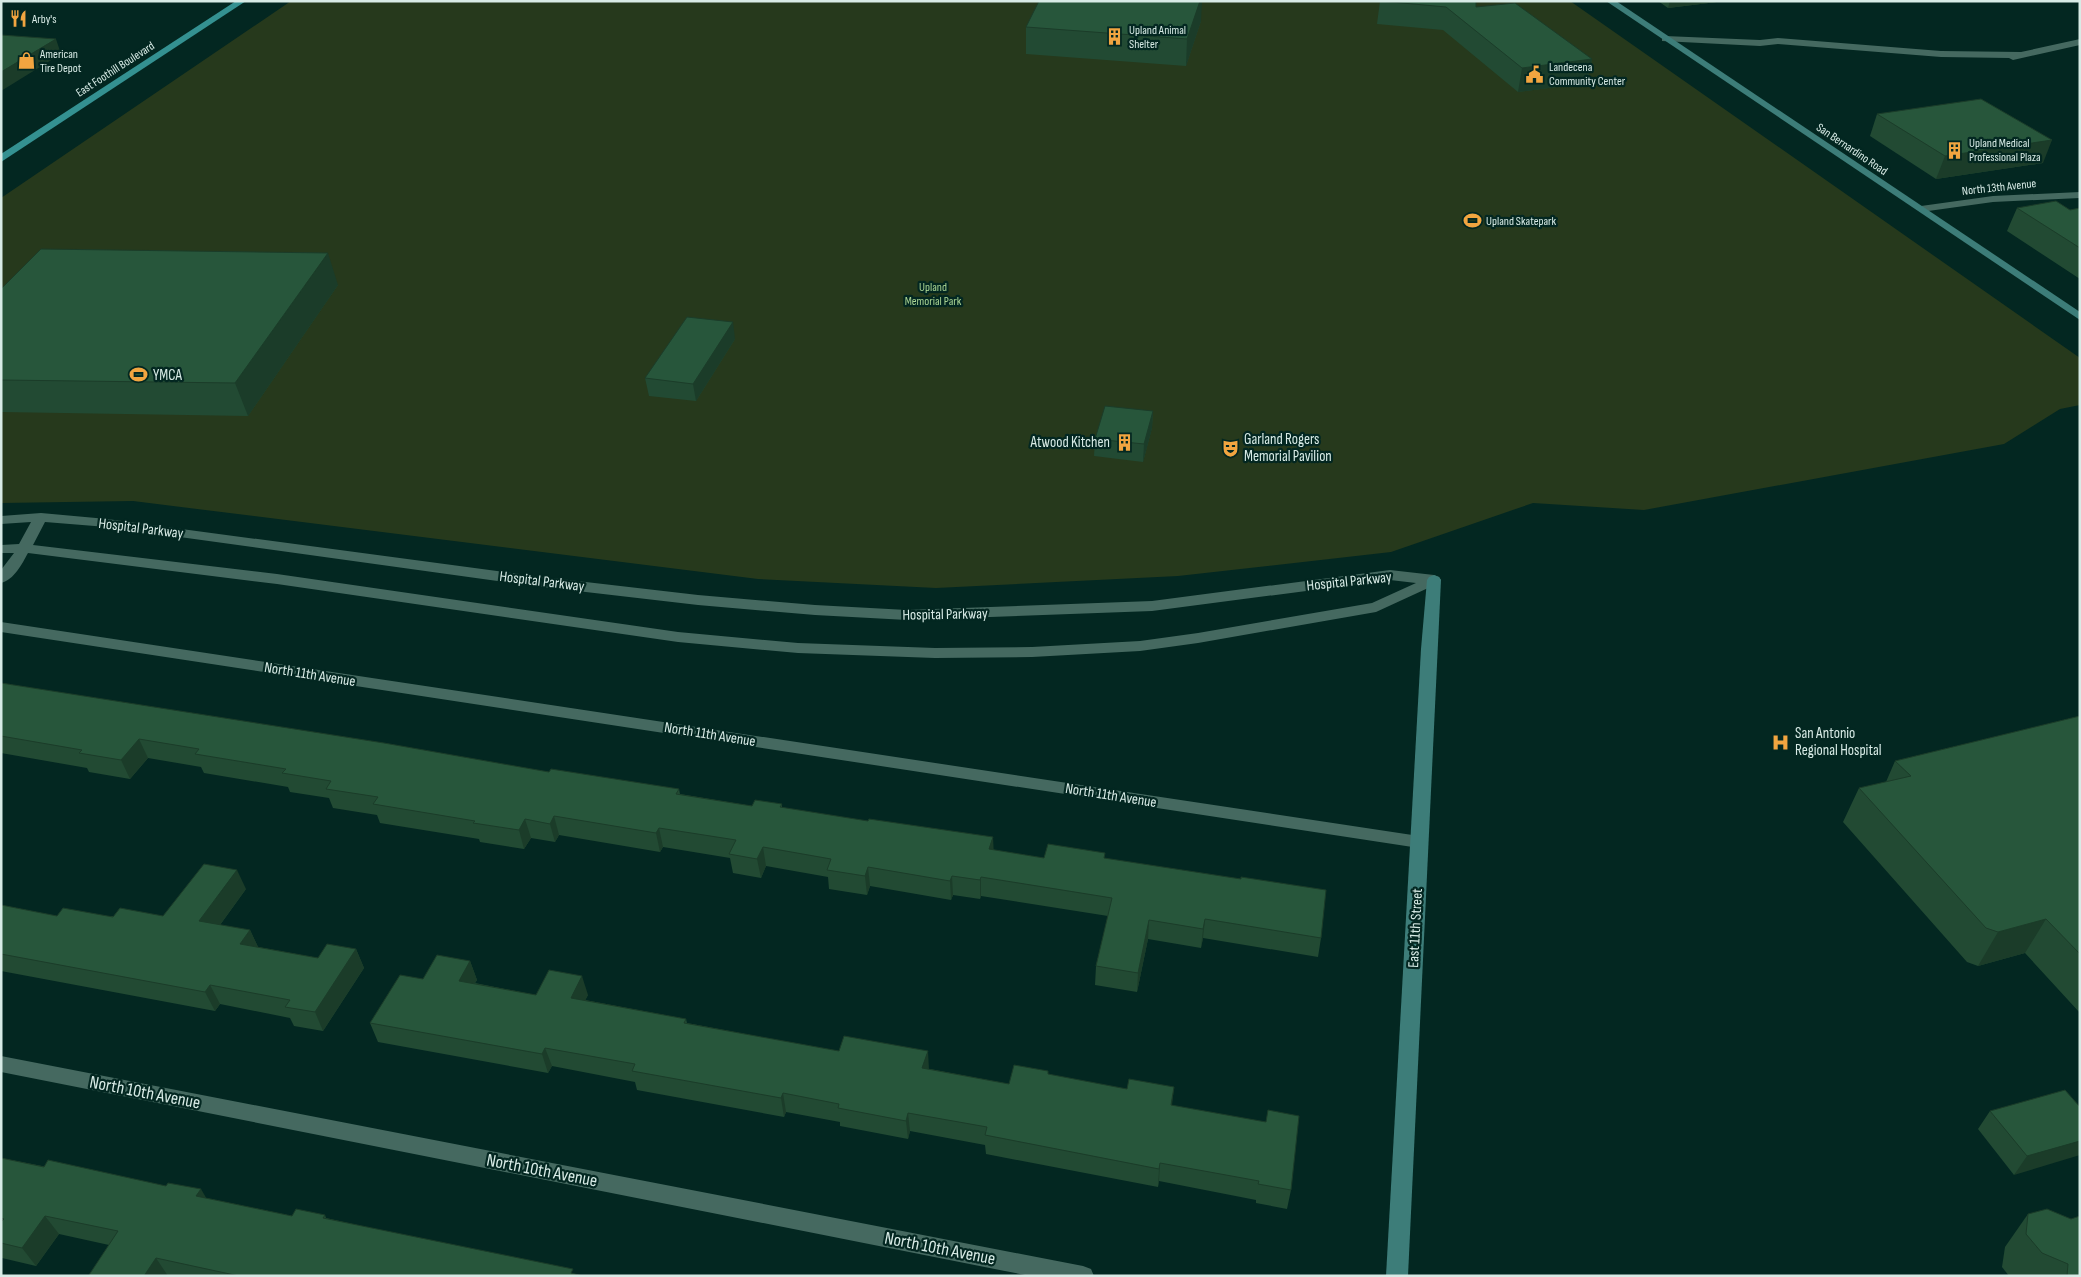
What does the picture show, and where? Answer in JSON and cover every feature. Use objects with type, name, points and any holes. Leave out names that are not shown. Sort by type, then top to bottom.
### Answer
[{"type":"main road","name":"East Foothill Boulevard","points":[[1,159],[242,1]]},
{"type":"street","name":"San Bernardino Road","points":[[1610,1],[2080,317]]},
{"type":"street","points":[[1666,39],[1760,43],[1781,48],[1950,61],[2005,60],[2080,42]]},
{"type":"street","name":"North 13th Avenue","points":[[1921,209],[1993,199],[2080,195]]},
{"type":"street","points":[[1,579],[15,564],[42,517]]},
{"type":"street","name":"Hospital Parkway","points":[[1,520],[42,517],[107,523],[534,581],[698,600],[907,616],[1152,606],[1390,575],[1434,580]]},
{"type":"street","name":"Hospital Parkway","points":[[1,548],[24,548],[277,579],[678,637],[798,648],[936,653],[1032,652],[1140,646],[1198,638],[1376,607],[1434,580]]},
{"type":"street","name":"East 11th Street","points":[[1397,1276],[1434,580]]},
{"type":"street","name":"North 11th Avenue","points":[[1,627],[1419,842]]},
{"type":"street","name":"North 10th Avenue","points":[[1,1064],[1083,1276]]},
{"type":"green space","name":"Upland Memorial Park","points":[[291,1],[1570,1],[2080,358],[2080,405],[2060,409],[2004,444],[1644,510],[1533,503],[1391,552],[1178,576],[936,588],[758,579],[133,501],[1,503],[1,198]]},
{"type":"building","points":[[1039,1],[1200,1],[1187,39],[1026,27]]},
{"type":"building","points":[[1380,1],[1476,1],[1476,7],[1515,3],[1592,59],[1522,68],[1446,7]]},
{"type":"building","points":[[1,35],[56,39],[1,72]]},
{"type":"building","points":[[1981,99],[2052,140],[1945,156],[1877,114]]},
{"type":"building","points":[[2056,201],[2070,210],[2080,208],[2080,248],[2017,208]]},
{"type":"building","name":"YMCA","points":[[41,249],[328,253],[235,383],[1,380],[1,289]]},
{"type":"building","points":[[687,317],[733,322],[693,384],[645,378]]},
{"type":"building","points":[[1105,406],[1153,411],[1144,444],[1095,439]]},
{"type":"building","points":[[1,683],[384,743],[549,772],[551,769],[679,789],[676,794],[752,806],[755,800],[782,804],[780,807],[868,821],[869,819],[993,837],[989,849],[1044,858],[1048,844],[1105,853],[1104,858],[1326,890],[1321,938],[1205,919],[1203,929],[1149,920],[1138,973],[1096,966],[1112,898],[981,877],[980,880],[952,876],[950,881],[868,867],[865,876],[827,870],[831,859],[763,847],[757,859],[729,854],[736,840],[659,828],[656,833],[554,816],[550,824],[525,819],[519,830],[473,823],[475,821],[373,804],[378,797],[326,789],[331,781],[282,773],[286,769],[195,754],[199,749],[139,739],[121,760],[79,753],[82,750],[1,736]]},
{"type":"building","points":[[2080,716],[2080,954],[2046,919],[1998,932],[1986,928],[1859,788],[1911,776],[1895,761]]},
{"type":"building","points":[[204,864],[237,870],[199,921],[250,930],[240,944],[318,958],[327,944],[356,949],[315,1012],[285,1007],[290,1000],[210,985],[205,992],[1,954],[1,905],[57,916],[63,908],[113,917],[120,908],[163,916]]},
{"type":"building","points":[[437,955],[470,961],[459,981],[536,995],[549,970],[582,976],[571,998],[686,1019],[684,1023],[839,1051],[844,1036],[928,1051],[922,1068],[1009,1084],[1014,1065],[1048,1071],[1048,1074],[1127,1089],[1129,1079],[1174,1087],[1171,1105],[1266,1122],[1268,1110],[1299,1116],[1291,1190],[1258,1184],[1259,1181],[1160,1163],[1159,1169],[985,1135],[987,1127],[908,1113],[906,1121],[838,1108],[839,1104],[783,1093],[781,1098],[632,1071],[635,1064],[545,1048],[542,1054],[370,1023],[400,975],[423,979]]},
{"type":"building","points":[[2065,1090],[2080,1107],[2080,1141],[2027,1156],[1990,1111]]},
{"type":"building","points":[[1,1158],[44,1167],[48,1160],[166,1186],[168,1183],[201,1189],[196,1196],[292,1216],[296,1209],[325,1215],[323,1218],[573,1269],[571,1273],[583,1276],[239,1276],[156,1258],[144,1276],[91,1276],[89,1275],[118,1231],[45,1216],[22,1248],[1,1243],[1,1222],[4,1219],[1,1218]]},
{"type":"building","points":[[2047,1209],[2071,1219],[2080,1216],[2080,1276],[2067,1276],[2068,1264],[2042,1253],[2026,1234],[2028,1214]]},
{"type":"place","name":"Arby's","points":[[18,19]]},
{"type":"place","name":"Upland Animal Shelter","points":[[1115,37]]},
{"type":"place","name":"American Tire Depot","points":[[26,61]]},
{"type":"place","name":"Landecena Community Center","points":[[1535,74]]},
{"type":"place","name":"Upland Medical Professional Plaza","points":[[1955,150]]},
{"type":"place","name":"Upland Skatepark","points":[[1472,221]]},
{"type":"place","name":"YMCA","points":[[139,375]]},
{"type":"place","name":"Atwood Kitchen","points":[[1124,442]]},
{"type":"place","name":"Garland Rogers Memorial Pavilion","points":[[1230,448]]},
{"type":"place","name":"San Antonio Regional Hospital","points":[[1781,742]]}]
